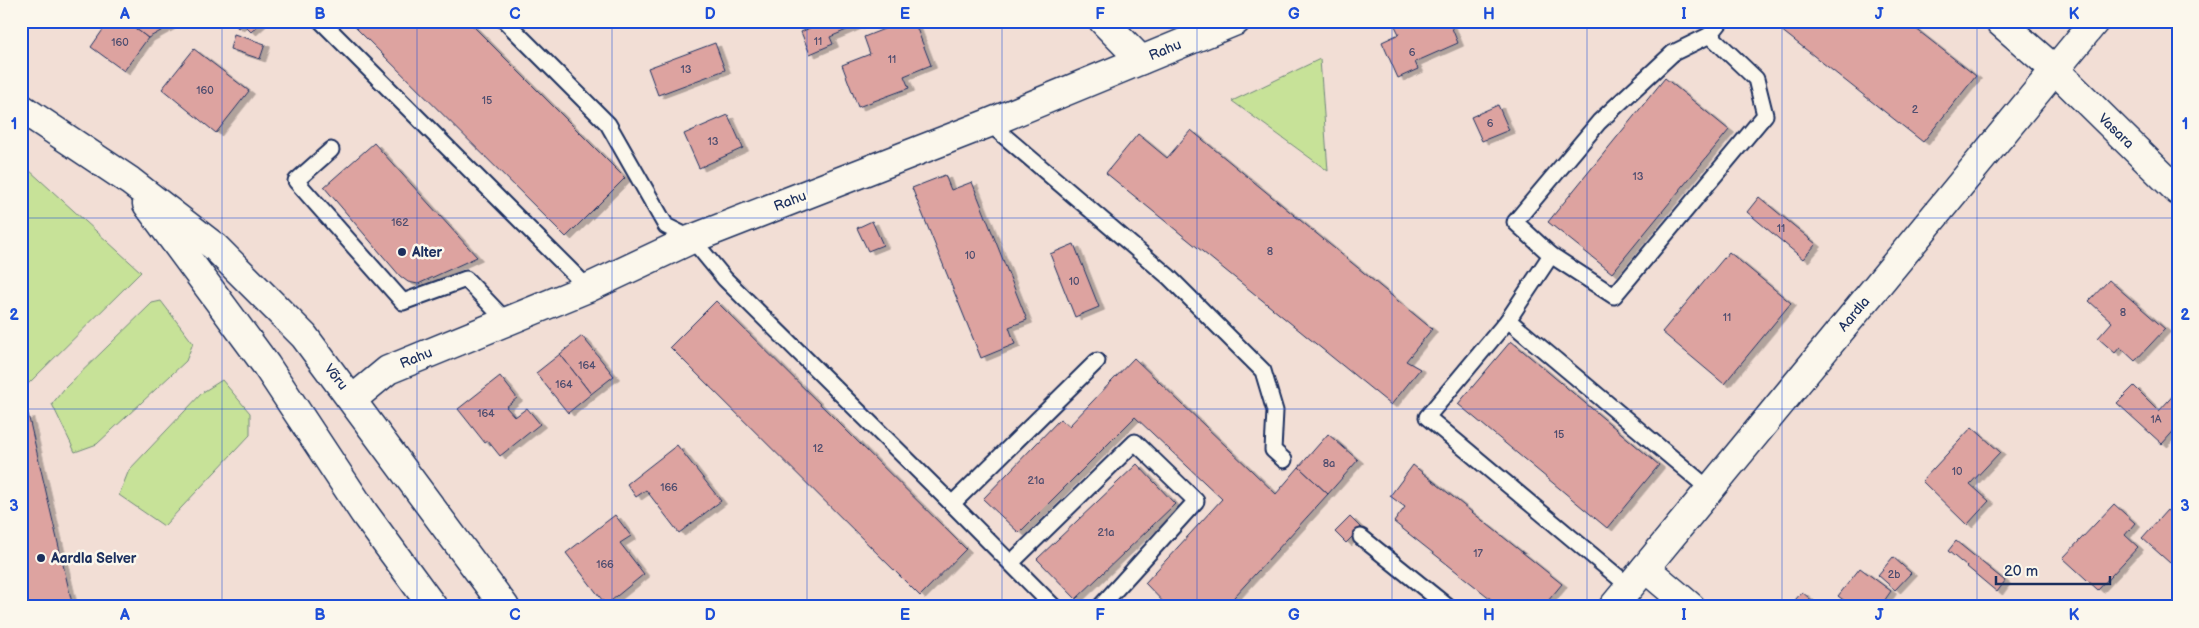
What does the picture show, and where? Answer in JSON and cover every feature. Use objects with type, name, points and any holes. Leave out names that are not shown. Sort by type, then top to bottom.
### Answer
[{"type":"street","points":[[1103,21],[1141,60]]},
{"type":"street","name":"Rahu","points":[[353,399],[388,370],[588,288],[692,239],[989,123],[1236,21]]},
{"type":"street","points":[[1999,21],[2055,70]]},
{"type":"street","name":"Aardla","points":[[1629,587],[2095,21]]},
{"type":"street","name":"Vasara","points":[[2055,70],[2178,191]]},
{"type":"street","name":"Võru","points":[[21,108],[130,181],[215,247],[304,336],[353,399],[505,607]]},
{"type":"street","name":"Võru","points":[[130,181],[266,365],[364,513],[433,607]]},
{"type":"street","points":[[1629,587],[1691,607]]},
{"type":"lane","points":[[321,21],[588,288]]},
{"type":"lane","points":[[505,21],[608,124],[666,226],[692,239],[725,279],[1054,607]]},
{"type":"lane","points":[[1710,35],[1756,79],[1765,115],[1614,296],[1551,254],[1515,222],[1599,122],[1673,53],[1710,35],[1721,21]]},
{"type":"lane","points":[[989,123],[1169,277],[1263,371],[1275,411],[1272,450],[1284,460]]},
{"type":"lane","points":[[331,150],[296,181],[402,302],[466,279],[506,322]]},
{"type":"lane","points":[[1551,254],[1508,320],[1427,417],[1629,587]]},
{"type":"lane","points":[[1508,320],[1710,489]]},
{"type":"lane","points":[[952,504],[1097,361]]},
{"type":"lane","points":[[1010,563],[1135,442],[1196,501],[1100,607]]},
{"type":"lane","points":[[1361,538],[1448,607]]},
{"type":"green space","points":[[1320,59],[1328,171],[1232,101]]},
{"type":"green space","points":[[21,165],[29,170],[141,272],[21,391]]},
{"type":"green space","points":[[161,301],[193,343],[186,361],[97,444],[75,452],[52,404],[64,389],[152,303]]},
{"type":"green space","points":[[222,380],[250,413],[250,435],[164,526],[119,495],[129,470],[203,392]]},
{"type":"building","points":[[109,21],[126,21],[148,38],[124,71],[91,47]]},
{"type":"building","points":[[126,21],[179,21],[148,38]]},
{"type":"building","points":[[231,21],[263,21],[251,32],[243,24],[238,28]]},
{"type":"building","points":[[349,21],[468,21],[625,178],[566,237]]},
{"type":"building","points":[[825,21],[863,21],[863,23],[830,37],[833,44],[810,54],[801,32]]},
{"type":"building","points":[[904,21],[914,21],[931,65],[904,76],[909,88],[858,107],[842,65],[870,54],[864,37]]},
{"type":"building","points":[[1405,21],[1449,21],[1458,43],[1415,62],[1418,69],[1398,78],[1382,42],[1399,34],[1395,26]]},
{"type":"building","points":[[1906,21],[1976,76],[1923,142],[1771,22]]},
{"type":"building","points":[[234,34],[265,44],[260,59],[230,49]]},
{"type":"building","points":[[715,43],[725,70],[658,95],[648,68]]},
{"type":"building","points":[[194,49],[249,91],[216,133],[162,89]]},
{"type":"building","points":[[1665,78],[1729,130],[1612,273],[1548,222]]},
{"type":"building","points":[[1498,105],[1509,130],[1482,141],[1471,117]]},
{"type":"building","points":[[728,115],[743,148],[699,168],[684,134]]},
{"type":"building","points":[[1191,130],[1432,329],[1406,361],[1420,369],[1391,405],[1106,173],[1138,134],[1167,158]]},
{"type":"building","points":[[374,143],[477,257],[418,284],[408,282],[400,276],[324,187]]},
{"type":"building","points":[[945,175],[951,190],[972,182],[1027,320],[1009,327],[1015,344],[981,358],[912,188]]},
{"type":"building","points":[[1759,197],[1816,244],[1803,259],[1747,212]]},
{"type":"building","points":[[872,221],[883,245],[868,251],[857,228]]},
{"type":"building","points":[[1074,244],[1099,307],[1075,317],[1050,254]]},
{"type":"building","points":[[1729,252],[1791,303],[1724,384],[1662,332]]},
{"type":"building","points":[[2109,280],[2165,329],[2135,361],[2120,347],[2115,353],[2098,338],[2112,322],[2089,301]]},
{"type":"building","points":[[716,301],[966,549],[920,596],[670,347]]},
{"type":"building","points":[[582,336],[614,376],[591,394],[560,354]]},
{"type":"building","points":[[1511,341],[1659,465],[1607,528],[1458,404]]},
{"type":"building","points":[[560,354],[591,394],[568,413],[536,373]]},
{"type":"building","points":[[1134,358],[1276,494],[1299,467],[1328,494],[1225,607],[1168,607],[1145,583],[1222,499],[1135,417],[1019,533],[983,499],[1060,419],[1069,426]]},
{"type":"building","points":[[500,376],[517,398],[506,407],[515,417],[527,408],[540,424],[500,456],[488,441],[485,443],[458,409]]},
{"type":"building","points":[[2134,386],[2159,411],[2178,390],[2178,426],[2162,444],[2117,403]]},
{"type":"building","name":"Aardla Selver","points":[[28,414],[73,607],[21,607],[21,421]]},
{"type":"building","points":[[1972,427],[2000,452],[1970,484],[1989,501],[1967,525],[1922,481]]},
{"type":"building","points":[[1328,434],[1358,460],[1328,494],[1299,467]]},
{"type":"building","points":[[677,445],[721,501],[679,533],[646,490],[636,497],[627,484]]},
{"type":"building","points":[[1137,464],[1175,504],[1076,599],[1037,559]]},
{"type":"building","points":[[1413,465],[1562,584],[1543,607],[1533,607],[1525,600],[1519,607],[1501,607],[1394,522],[1405,507],[1390,496]]},
{"type":"building","points":[[2114,504],[2135,523],[2125,535],[2138,547],[2098,590],[2063,558]]},
{"type":"building","points":[[2167,510],[2178,520],[2178,554],[2170,563],[2142,538]]},
{"type":"building","points":[[615,515],[631,536],[620,543],[644,574],[606,605],[566,553]]},
{"type":"building","points":[[1350,517],[1361,528],[1346,543],[1335,532]]},
{"type":"building","points":[[1956,541],[2005,581],[1997,592],[1948,551]]},
{"type":"building","points":[[1893,557],[1911,573],[1895,590],[1878,575]]},
{"type":"building","points":[[1860,568],[1891,591],[1880,607],[1853,607],[1838,596]]},
{"type":"building","points":[[1802,592],[1815,603],[1812,607],[1789,607]]},
{"type":"building","points":[[1025,602],[1030,607],[1020,607]]},
{"type":"place","name":"Alter","points":[[402,252]]},
{"type":"place","name":"Aardla Selver","points":[[41,558]]}]
